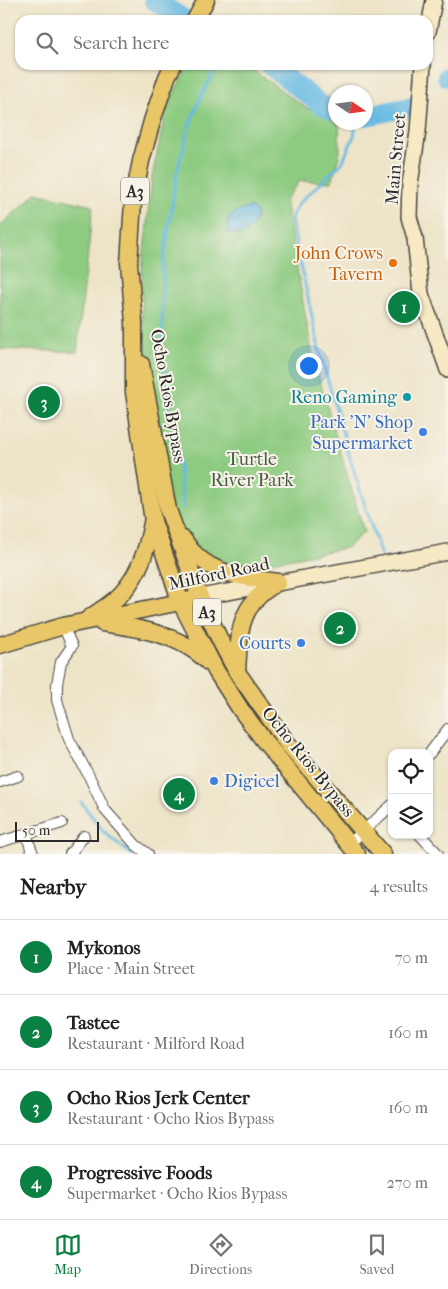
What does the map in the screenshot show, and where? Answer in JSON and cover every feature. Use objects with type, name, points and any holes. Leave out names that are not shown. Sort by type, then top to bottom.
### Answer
[{"type":"main road","points":[[198,15],[206,0]]},
{"type":"main road","name":"A3","points":[[134,322],[129,263],[133,202],[141,160],[152,121],[171,70]]},
{"type":"main road","name":"Ocho Rios Bypass","points":[[134,322],[168,510],[200,597],[237,672],[287,743],[383,854]]},
{"type":"main road","name":"Ocho Rios Bypass","points":[[134,322],[134,392],[153,521],[180,602],[216,671],[241,710],[264,742],[353,849]]},
{"type":"main road","points":[[168,510],[180,535],[195,555],[213,568],[234,575],[278,582]]},
{"type":"main road","points":[[86,620],[121,594],[136,574],[148,547],[153,521]]},
{"type":"main road","points":[[237,672],[239,631],[248,610],[258,596],[278,582]]},
{"type":"main road","name":"Milford Road","points":[[0,645],[86,620],[200,597]]},
{"type":"main road","points":[[86,620],[159,633],[199,653],[216,671]]},
{"type":"street","points":[[431,15],[434,0]]},
{"type":"street","name":"Main Street","points":[[423,70],[418,130],[410,184],[410,217],[415,238],[421,294],[448,370]]},
{"type":"street","name":"Milford Road","points":[[200,597],[448,552]]},
{"type":"street","points":[[63,626],[72,646],[61,662],[57,684],[57,700],[69,738],[90,776],[105,810],[136,845],[148,854]]},
{"type":"street","points":[[433,749],[448,729]]},
{"type":"street","points":[[0,782],[18,776]]},
{"type":"street","points":[[353,849],[363,832],[388,809]]},
{"type":"street","points":[[0,842],[62,823]]},
{"type":"street","points":[[26,834],[33,854]]},
{"type":"street","points":[[70,854],[84,836]]},
{"type":"street","points":[[424,839],[438,854]]},
{"type":"green space","name":"Turtle River Park","points":[[186,70],[253,70],[306,108],[328,116],[328,130],[339,130],[340,153],[332,182],[300,181],[285,200],[313,358],[364,532],[346,548],[250,566],[229,563],[210,556],[196,547],[183,533],[171,512],[142,360],[142,270],[152,177],[167,105]]},
{"type":"green space","points":[[36,193],[93,206],[77,352],[0,349],[0,226]]},
{"type":"water","points":[[251,207],[257,213],[247,231],[241,235],[227,233],[228,219],[235,212]]},
{"type":"waterway","points":[[154,0],[177,15]]},
{"type":"waterway","points":[[183,508],[178,454],[165,378],[162,340],[163,264],[177,172],[190,123],[203,92],[215,70]]},
{"type":"waterway","points":[[276,70],[320,104],[328,108]]},
{"type":"waterway","points":[[373,115],[410,107]]},
{"type":"waterway","points":[[355,130],[342,163],[298,204],[291,219],[319,349],[352,465],[382,559]]},
{"type":"waterway","points":[[81,802],[104,832],[131,854]]},
{"type":"place","name":"John Crows Tavern","points":[[393,263]]},
{"type":"place","name":"Mykonos","points":[[404,307]]},
{"type":"place","name":"Reno Gaming","points":[[407,397]]},
{"type":"place","name":"Ocho Rios Jerk Center","points":[[44,402]]},
{"type":"place","name":"Park 'N' Shop Supermarket","points":[[423,432]]},
{"type":"place","name":"Tastee","points":[[340,628]]},
{"type":"place","name":"Courts","points":[[301,643]]},
{"type":"place","name":"Digicel","points":[[214,781]]},
{"type":"place","name":"Progressive Foods","points":[[179,794]]}]
